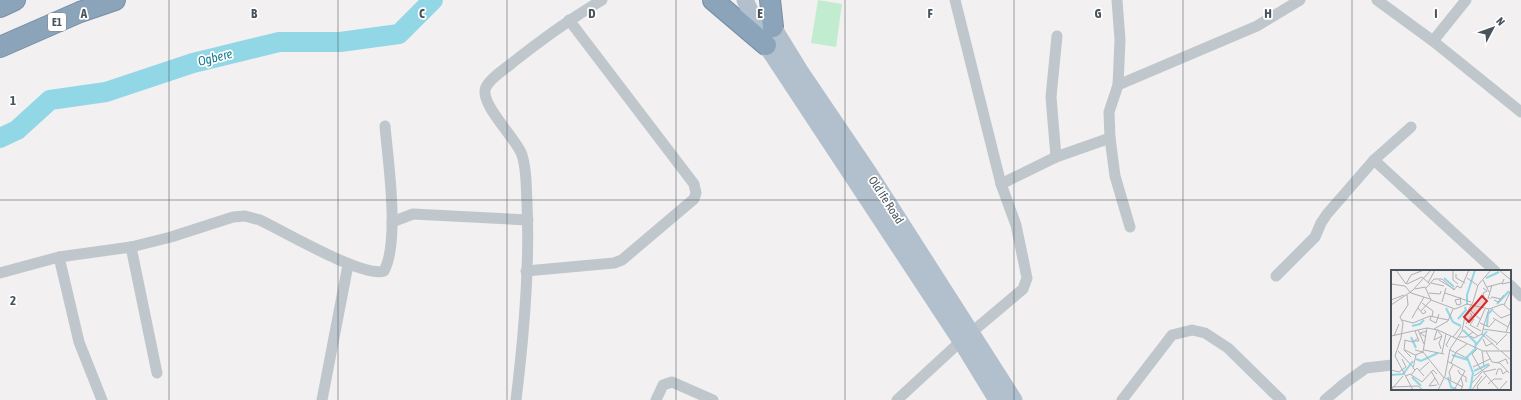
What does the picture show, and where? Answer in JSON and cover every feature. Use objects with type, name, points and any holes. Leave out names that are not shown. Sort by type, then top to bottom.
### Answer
[{"type":"highway","points":[[0,7],[15,0]]},
{"type":"highway","name":"E1","points":[[0,46],[80,12],[115,0]]},
{"type":"highway","points":[[713,0],[769,36]]},
{"type":"highway","points":[[769,36],[770,0]]},
{"type":"main road","name":"Old Ife Road","points":[[745,0],[985,368],[1014,400]]},
{"type":"main road","name":"Old Ife Road","points":[[761,0],[769,36]]},
{"type":"main road","name":"Old Ife Road","points":[[985,368],[997,400]]},
{"type":"street","points":[[516,400],[525,324],[528,220],[524,162],[521,151],[484,96],[485,88],[493,78],[569,20],[602,0]]},
{"type":"street","points":[[897,400],[966,337],[1023,290],[1027,278],[1016,225],[1002,184],[955,0]]},
{"type":"street","points":[[1116,0],[1120,40],[1118,85],[1109,112],[1110,138],[1115,176],[1130,227]]},
{"type":"street","points":[[1118,85],[1257,26],[1300,0]]},
{"type":"street","points":[[1377,0],[1433,41],[1521,112]]},
{"type":"street","points":[[1433,41],[1466,0]]},
{"type":"street","points":[[526,271],[614,263],[622,260],[694,200],[696,192],[694,184],[569,20]]},
{"type":"street","points":[[1056,157],[1051,97],[1057,36]]},
{"type":"street","points":[[0,273],[59,257],[131,247],[171,237],[233,217],[245,216],[260,220],[348,265],[378,273],[384,271],[388,264],[392,222],[385,126]]},
{"type":"street","points":[[1276,276],[1316,237],[1321,222],[1326,214],[1374,160],[1411,127]]},
{"type":"street","points":[[1002,184],[1056,157],[1110,138]]},
{"type":"street","points":[[1374,160],[1494,270]]},
{"type":"street","points":[[392,222],[413,214],[528,220]]},
{"type":"street","points":[[131,247],[157,373]]},
{"type":"street","points":[[59,257],[79,342],[102,400]]},
{"type":"street","points":[[322,400],[348,265]]},
{"type":"street","points":[[1511,286],[1521,296]]},
{"type":"street","points":[[1122,400],[1172,335],[1192,330],[1205,333],[1228,348],[1281,400]]},
{"type":"street","points":[[1325,400],[1366,368],[1391,365]]},
{"type":"street","points":[[656,400],[663,385],[672,382],[714,400]]},
{"type":"green space","points":[[818,0],[842,4],[836,47],[811,43]]},
{"type":"waterway","name":"Ogbere","points":[[0,138],[17,130],[50,100],[106,92],[193,63],[279,42],[340,42],[399,34],[433,0]]}]
